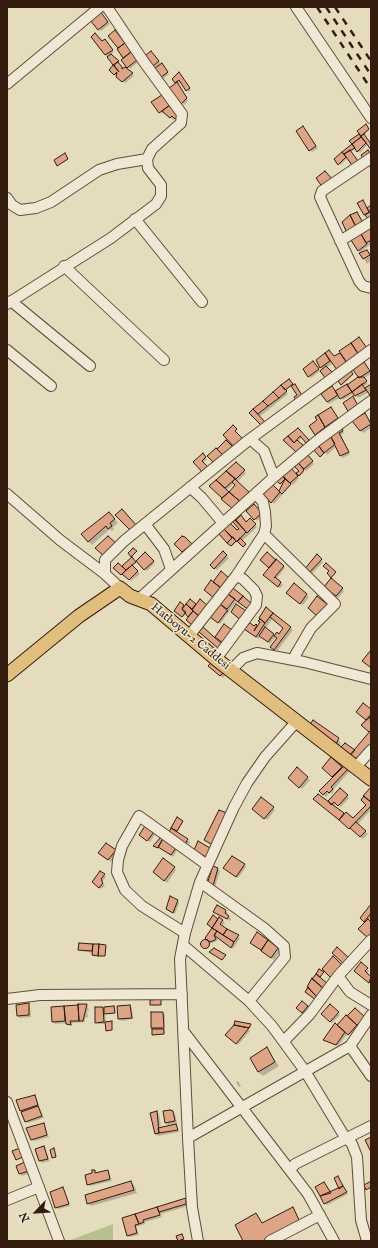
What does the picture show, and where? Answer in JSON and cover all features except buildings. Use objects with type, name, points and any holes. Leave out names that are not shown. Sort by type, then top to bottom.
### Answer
[{"type":"main road","name":"Hatboyu-2 Caddesi","points":[[120,588],[130,596],[150,604],[216,659],[371,779]]},
{"type":"main road","points":[[7,675],[79,616],[120,588]]},
{"type":"street","points":[[7,84],[100,7]]},
{"type":"street","points":[[90,366],[9,303],[64,266],[96,248],[156,204],[161,196],[161,185],[148,168],[147,159],[152,149],[181,123],[182,114],[144,62],[107,7]]},
{"type":"street","points":[[296,7],[371,118]]},
{"type":"street","points":[[371,158],[322,192],[320,197],[359,281],[363,286],[371,288]]},
{"type":"street","points":[[7,198],[20,210],[36,208],[51,202],[99,170],[117,164],[147,159]]},
{"type":"street","points":[[135,219],[202,302]]},
{"type":"street","points":[[340,241],[371,222]]},
{"type":"street","points":[[64,266],[164,360]]},
{"type":"street","points":[[7,350],[51,386]]},
{"type":"street","points":[[105,574],[105,560],[145,524],[250,439],[371,350]]},
{"type":"street","points":[[139,599],[274,477],[318,440],[371,401]]},
{"type":"street","points":[[250,439],[264,452],[274,477]]},
{"type":"street","points":[[190,487],[202,498],[223,523]]},
{"type":"street","points":[[7,494],[60,540],[105,574],[120,588]]},
{"type":"street","points":[[189,636],[236,576],[264,534],[265,512],[262,502],[256,494]]},
{"type":"street","points":[[145,524],[164,549],[171,569]]},
{"type":"street","points":[[264,534],[335,604],[311,628],[293,659]]},
{"type":"street","points":[[216,659],[256,605],[258,596],[254,590],[236,576]]},
{"type":"street","points":[[231,670],[243,658],[257,653],[293,659],[371,679]]},
{"type":"street","points":[[198,1241],[192,1207],[180,959],[185,933],[200,882],[247,783],[265,757],[296,722]]},
{"type":"street","points":[[356,768],[371,750]]},
{"type":"street","points":[[185,933],[142,906],[125,890],[118,872],[118,860],[122,846],[139,816],[207,865]]},
{"type":"street","points":[[200,882],[264,928],[284,946],[285,957],[249,1001]]},
{"type":"street","points":[[284,1041],[310,1014],[338,976],[371,940]]},
{"type":"street","points":[[183,945],[249,1001],[284,1041],[305,1071],[346,1138],[352,1144],[356,1154],[361,1220],[367,1241]]},
{"type":"street","points":[[338,976],[350,992],[371,1005]]},
{"type":"street","points":[[7,999],[40,995],[182,994]]},
{"type":"street","points":[[188,1138],[350,1046],[371,1015]]},
{"type":"street","points":[[184,1032],[308,1194],[334,1241]]},
{"type":"street","points":[[350,1046],[371,1076]]},
{"type":"street","points":[[7,1104],[59,1241]]},
{"type":"street","points":[[290,1170],[296,1164],[371,1126]]},
{"type":"street","points":[[7,1200],[39,1187]]},
{"type":"street","points":[[270,1241],[320,1215]]},
{"type":"green space","points":[[113,1224],[113,1241],[68,1241]]},
{"type":"railway","points":[[317,7],[371,89]]},
{"type":"railway","points":[[326,7],[371,75]]},
{"type":"railway","points":[[335,7],[371,61]]}]
